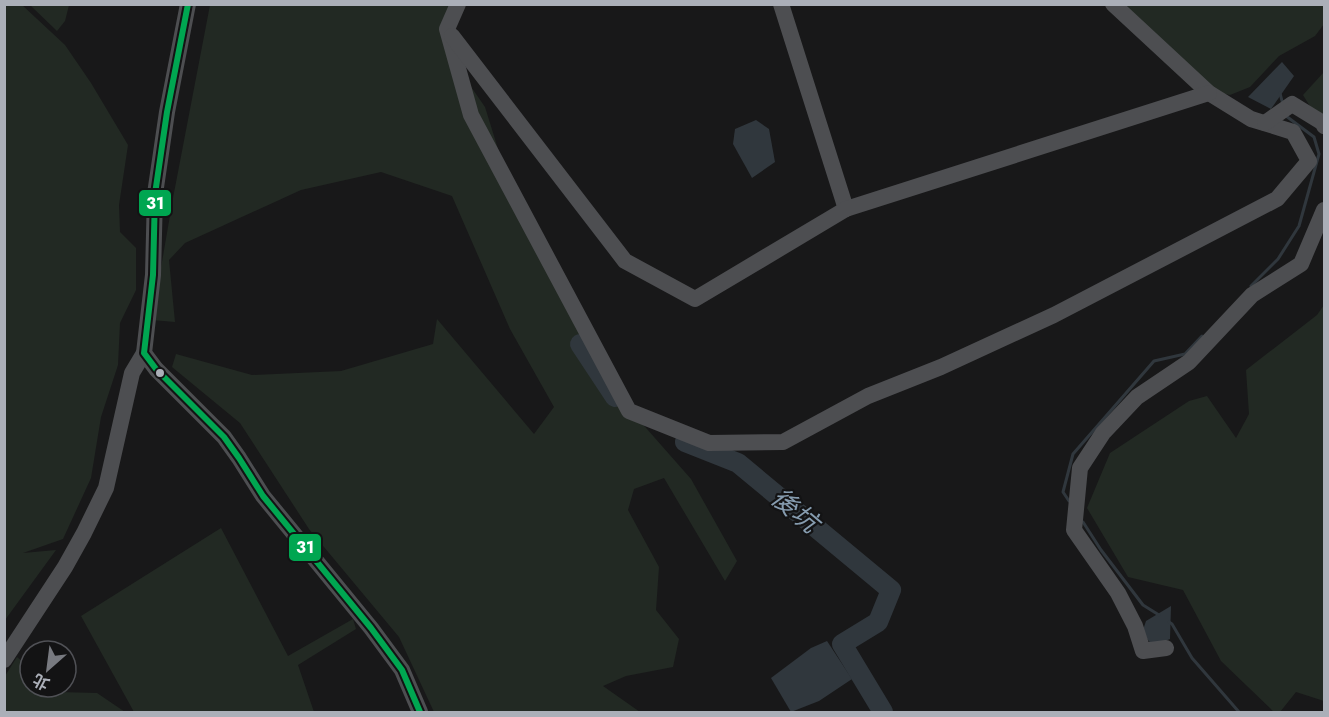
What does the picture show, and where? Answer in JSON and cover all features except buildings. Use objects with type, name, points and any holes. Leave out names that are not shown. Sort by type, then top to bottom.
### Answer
[{"type":"street","points":[[4,660],[65,567],[105,488],[132,373],[144,353],[153,275],[155,194],[167,112],[188,4]]},
{"type":"street","points":[[458,4],[447,29],[471,115],[629,411],[709,443],[783,442],[868,396],[941,367],[1054,315],[1277,199],[1309,161],[1293,132],[1251,119],[1209,93],[1113,4]]},
{"type":"street","points":[[781,4],[846,209]]},
{"type":"street","points":[[447,29],[625,261],[695,299],[846,209],[1209,93]]},
{"type":"street","points":[[1265,123],[1292,104],[1323,123],[1324,126]]},
{"type":"street","points":[[1166,648],[1143,651],[1135,626],[1118,593],[1074,530],[1080,468],[1103,433],[1137,397],[1189,362],[1252,295],[1300,264],[1324,210]]},
{"type":"street","points":[[144,353],[156,369],[224,437],[263,496],[371,628],[402,670],[420,712]]},
{"type":"shaded area","points":[[4,5],[22,5],[65,45],[128,145],[119,205],[120,232],[136,248],[136,290],[120,323],[118,365],[101,417],[91,478],[63,539],[23,553],[56,550],[5,620]]},
{"type":"shaded area","points":[[30,5],[69,5],[65,21],[57,31]]},
{"type":"shaded area","points":[[210,5],[458,5],[447,29],[465,78],[485,107],[508,181],[610,387],[691,479],[737,561],[725,581],[664,478],[634,489],[628,510],[659,567],[656,610],[679,639],[673,667],[626,676],[603,686],[640,712],[434,712],[399,637],[309,529],[240,423],[172,367],[176,354],[252,375],[341,371],[433,344],[437,319],[534,434],[554,407],[510,329],[452,196],[381,172],[301,190],[185,243],[169,260],[175,322],[152,320]]},
{"type":"shaded area","points":[[1125,5],[1323,5],[1324,24],[1315,36],[1279,56],[1250,87],[1230,95],[1212,91]]},
{"type":"shaded area","points":[[1282,62],[1294,76],[1271,109],[1248,97]]},
{"type":"shaded area","points":[[1324,72],[1324,129],[1303,95]]},
{"type":"shaded area","points":[[756,120],[769,129],[775,162],[752,178],[733,144],[735,129]]},
{"type":"shaded area","points":[[1324,305],[1324,701],[1296,692],[1280,712],[1274,712],[1221,661],[1183,590],[1128,577],[1087,508],[1110,453],[1189,401],[1207,396],[1236,438],[1249,414],[1246,370],[1317,315]]},
{"type":"shaded area","points":[[221,528],[288,656],[353,619],[356,629],[298,665],[314,712],[134,712],[81,616]]},
{"type":"shaded area","points":[[1171,606],[1170,639],[1153,646],[1142,633],[1146,621]]},
{"type":"shaded area","points":[[827,641],[852,679],[819,701],[791,712],[771,678],[811,648]]},
{"type":"shaded area","points":[[17,657],[18,699],[78,699],[78,693],[97,693],[125,712],[5,712],[5,676]]},
{"type":"waterway","points":[[1280,93],[1282,101]]},
{"type":"waterway","points":[[1251,286],[1278,259],[1299,226],[1319,154],[1314,137],[1286,116]]},
{"type":"waterway","points":[[1069,501],[1063,492],[1073,454],[1154,361],[1185,354],[1202,336]]},
{"type":"waterway","name":"後坑","points":[[580,344],[615,397]]},
{"type":"waterway","name":"後坑","points":[[685,442],[738,463],[891,590],[878,622],[842,644],[883,712]]},
{"type":"waterway","points":[[1083,522],[1101,550],[1143,605],[1159,615]]},
{"type":"waterway","points":[[1169,622],[1192,658],[1239,712]]},
{"type":"transit line","name":"31","points":[[188,4],[167,112],[155,194],[153,275],[144,353],[156,369],[224,437],[263,496],[371,628],[402,670],[420,712]]}]
